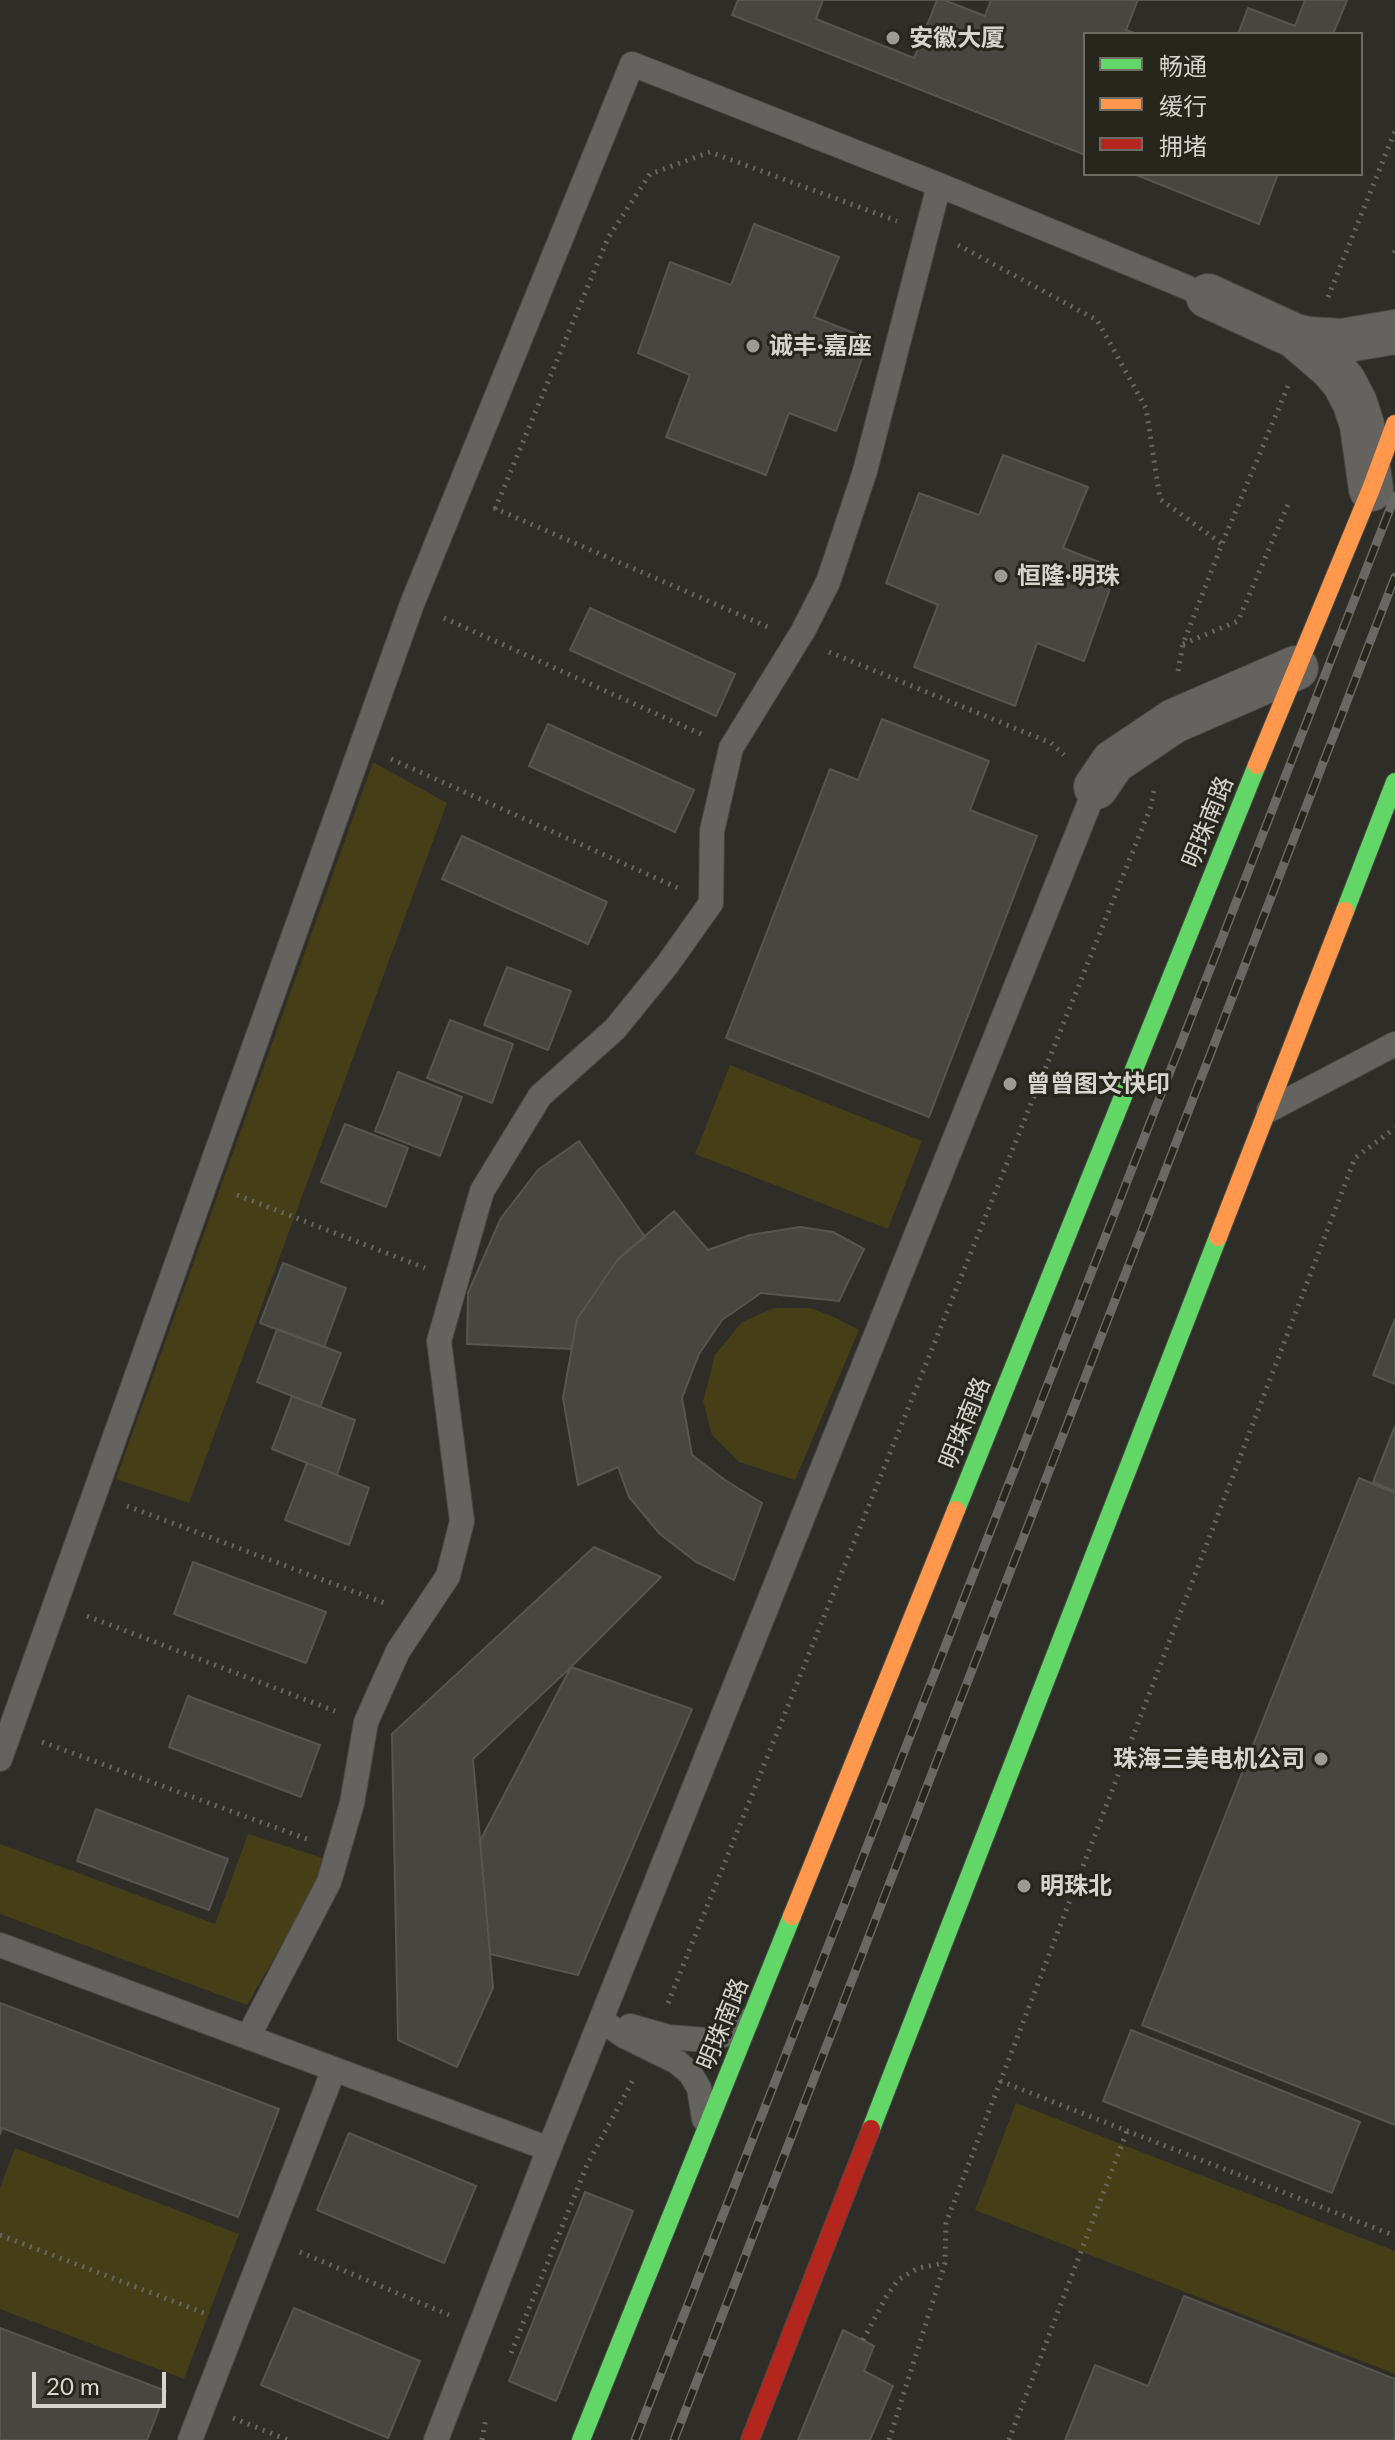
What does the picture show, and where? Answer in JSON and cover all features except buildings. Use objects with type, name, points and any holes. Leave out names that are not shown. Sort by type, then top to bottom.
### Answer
[{"type":"highway","name":"明珠南路","points":[[581,2440],[1395,424]]},
{"type":"highway","points":[[750,2440],[1395,782]]},
{"type":"street","points":[[1208,296],[1303,340],[1344,382],[1362,425],[1371,489]]},
{"type":"street","points":[[1303,340],[1342,341],[1395,332]]},
{"type":"street","points":[[1096,787],[1113,762],[1167,725],[1296,668]]},
{"type":"lane","points":[[0,1759],[412,604],[632,64],[939,185],[1208,296]]},
{"type":"lane","points":[[248,2037],[329,1882],[352,1803],[366,1722],[398,1651],[448,1576],[462,1521],[439,1341],[482,1191],[540,1096],[615,1029],[667,965],[711,903],[712,831],[731,748],[798,640],[828,582],[865,471],[939,185]]},
{"type":"lane","points":[[436,2440],[549,2149],[1096,787]]},
{"type":"lane","points":[[1267,1111],[1395,1044]]},
{"type":"lane","points":[[0,1945],[549,2149]]},
{"type":"lane","points":[[601,2020],[624,2036],[653,2042],[706,2040],[727,2034],[751,2017]]},
{"type":"lane","points":[[653,2042],[690,2073],[699,2088],[704,2112],[703,2137]]},
{"type":"lane","points":[[190,2440],[334,2069]]},
{"type":"path","points":[[510,2357],[587,2165],[653,2042],[1150,809],[1183,644],[1303,340],[1395,131]]},
{"type":"path","points":[[495,509],[608,238],[650,174],[710,152],[971,251],[1097,320],[1146,408],[1160,499],[1222,544]]},
{"type":"path","points":[[456,491],[798,640],[1051,743],[1096,787]]},
{"type":"path","points":[[1183,644],[1238,621],[1290,500]]},
{"type":"path","points":[[412,604],[731,748]]},
{"type":"path","points":[[361,746],[711,903]]},
{"type":"path","points":[[889,2440],[945,2263],[946,2223],[1355,1158],[1395,1128]]},
{"type":"path","points":[[205,1183],[456,1280]]},
{"type":"path","points":[[95,1494],[421,1617]]},
{"type":"path","points":[[55,1604],[366,1722]]},
{"type":"path","points":[[10,1730],[338,1850]]},
{"type":"path","points":[[1000,2081],[1395,2236]]},
{"type":"path","points":[[1009,2440],[1127,2131]]},
{"type":"path","points":[[0,2235],[234,2324]]},
{"type":"path","points":[[268,2239],[480,2327]]},
{"type":"path","points":[[863,2340],[898,2280],[918,2268],[945,2263]]},
{"type":"path","points":[[203,2406],[288,2440]]},
{"type":"path","points":[[482,2440],[486,2417]]},
{"type":"shaded area","points":[[373,762],[447,803],[189,1503],[116,1479]]},
{"type":"shaded area","points":[[730,1065],[922,1141],[888,1229],[695,1154]]},
{"type":"shaded area","points":[[774,1308],[810,1308],[859,1330],[795,1480],[739,1462],[712,1435],[703,1401],[715,1355],[742,1322]]},
{"type":"shaded area","points":[[248,1834],[323,1858],[316,1886],[247,2005],[0,1914],[0,1844],[215,1924]]},
{"type":"shaded area","points":[[1016,2103],[1395,2251],[1395,2374],[975,2210]]},
{"type":"shaded area","points":[[15,2148],[239,2234],[184,2379],[0,2309],[0,2188]]},
{"type":"railway","points":[[635,2440],[1395,496]]},
{"type":"railway","points":[[674,2440],[1395,577]]},
{"type":"traffic: fast","points":[[956,1510],[1257,765]]},
{"type":"traffic: fast","points":[[1345,911],[1395,782]]},
{"type":"traffic: fast","points":[[871,2129],[1218,1237]]},
{"type":"traffic: fast","points":[[581,2440],[792,1916]]},
{"type":"traffic: slow","points":[[1257,765],[1395,424]]},
{"type":"traffic: slow","points":[[1218,1237],[1345,911]]},
{"type":"traffic: slow","points":[[792,1916],[956,1510]]},
{"type":"traffic: jam","points":[[750,2440],[871,2129]]},
{"type":"place","name":"安徽大厦","points":[[893,38]]},
{"type":"place","name":"诚丰·嘉座","points":[[753,346]]},
{"type":"place","name":"恒隆·明珠","points":[[1001,576]]},
{"type":"place","name":"曾曾图文快印","points":[[1010,1084]]},
{"type":"place","name":"珠海三美电机公司","points":[[1321,1759]]},
{"type":"place","name":"明珠北","points":[[1024,1886]]}]
